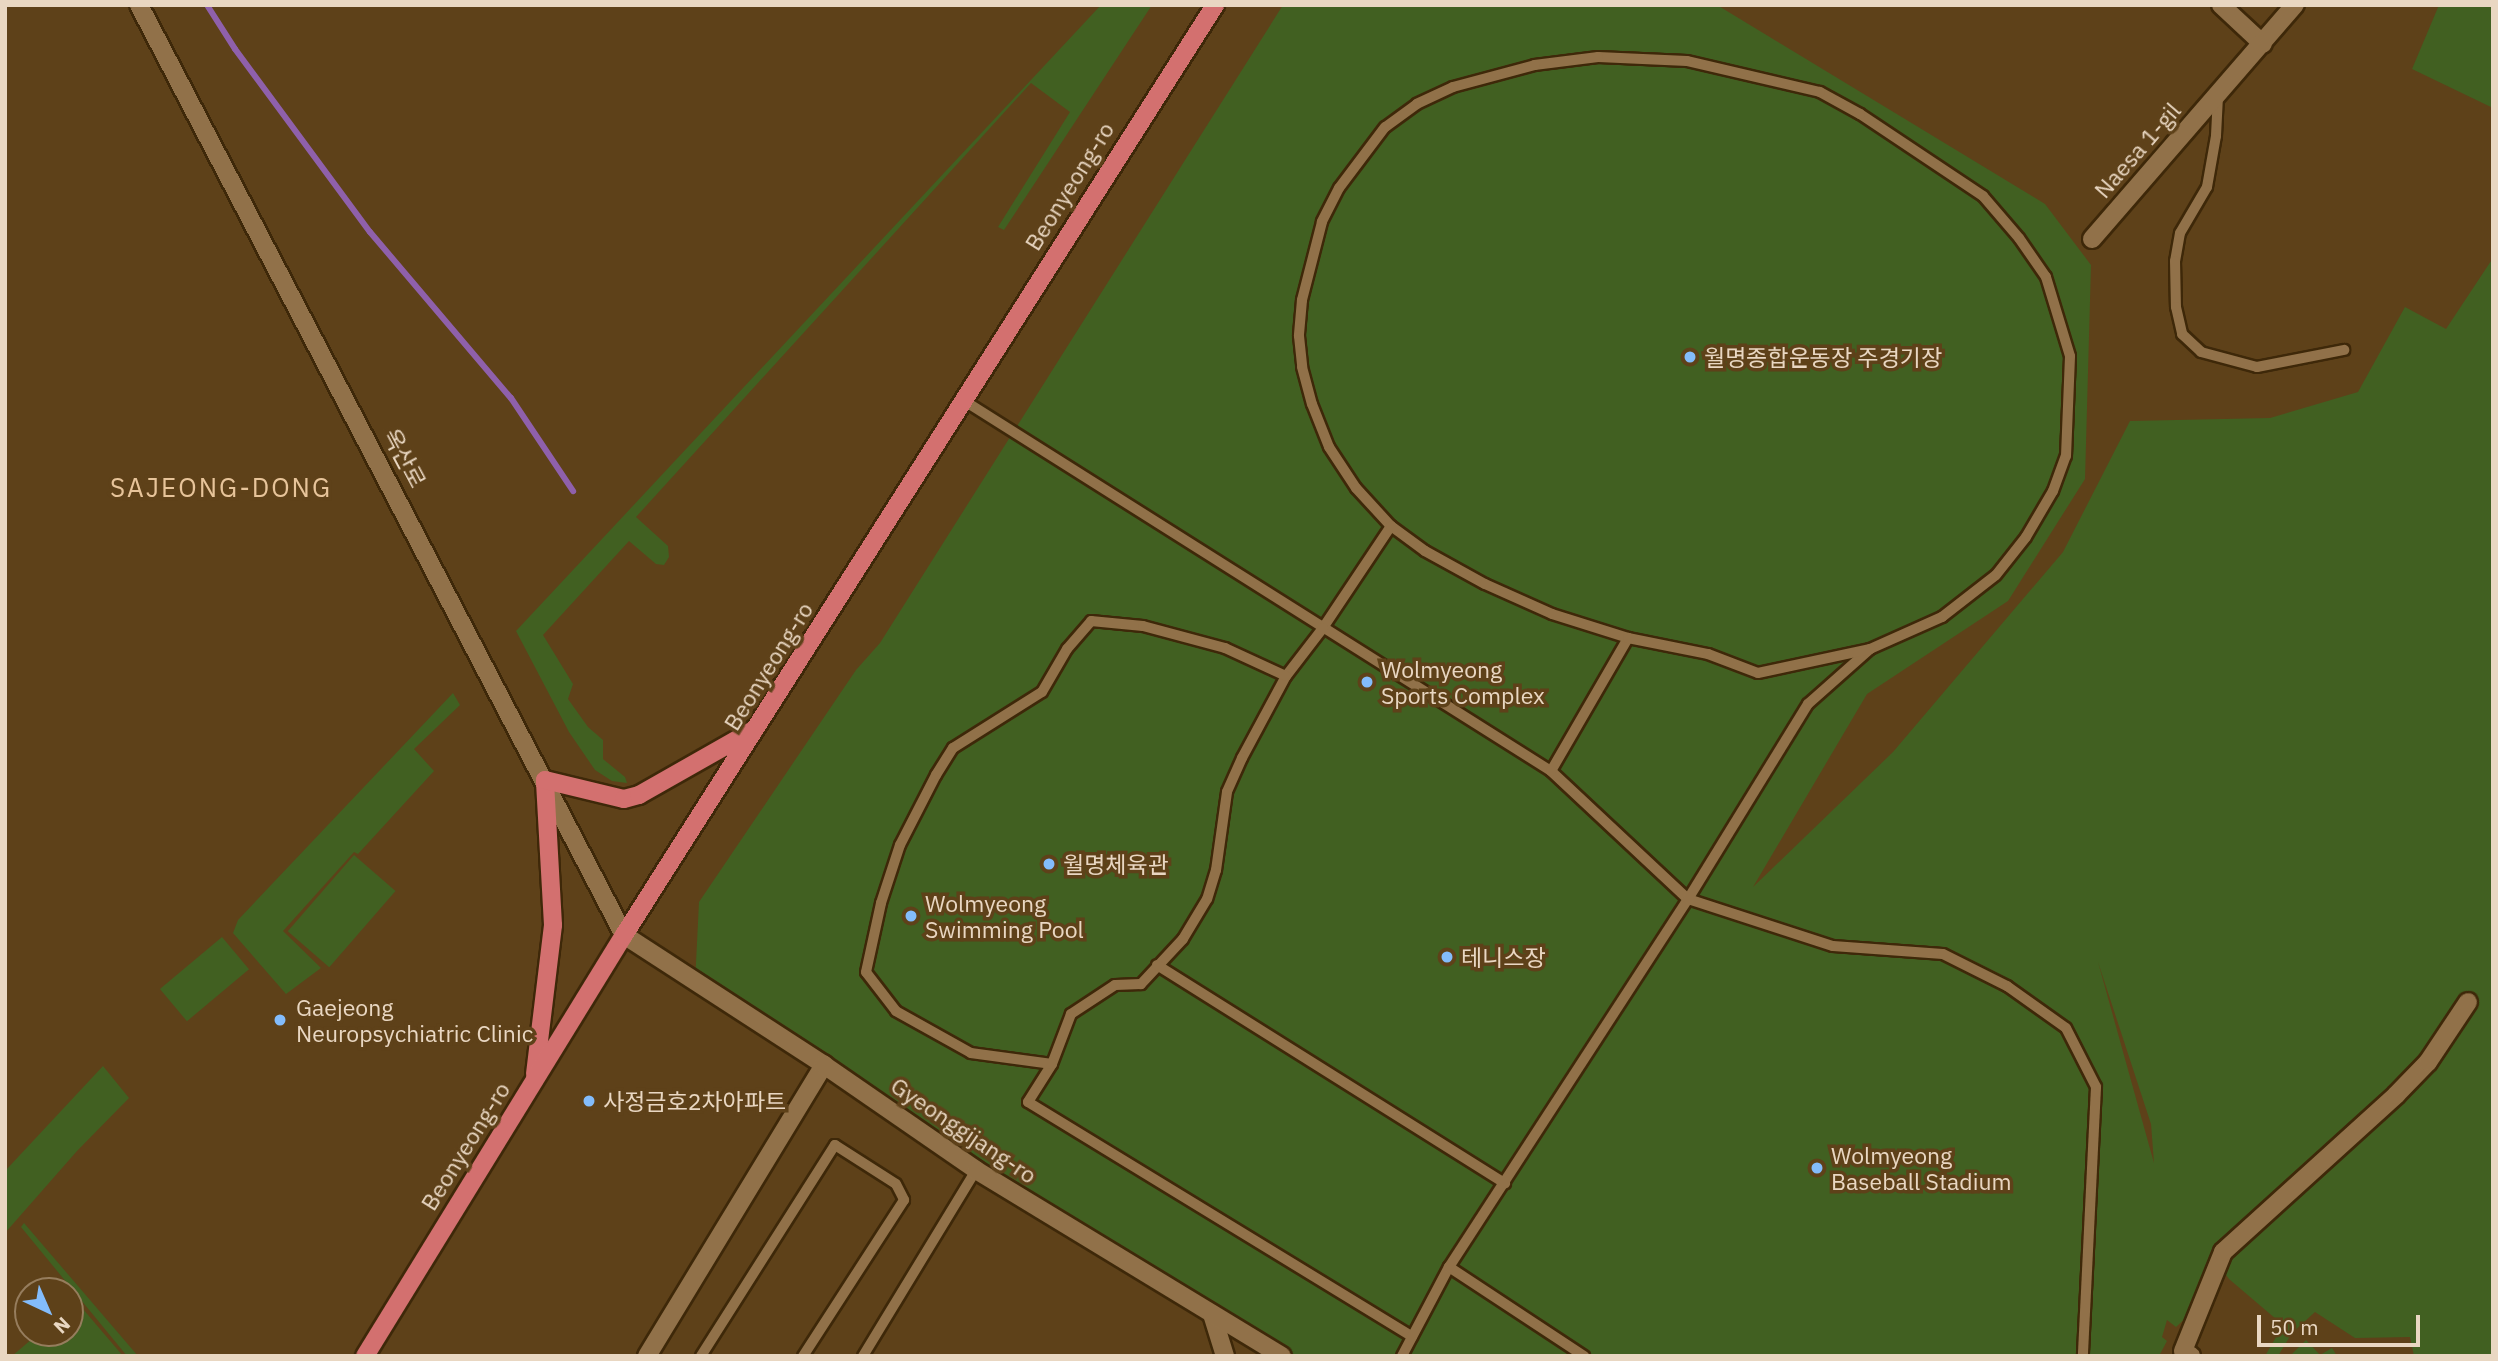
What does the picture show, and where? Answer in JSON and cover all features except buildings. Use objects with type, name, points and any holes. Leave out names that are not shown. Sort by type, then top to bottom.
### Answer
[{"type":"main road","name":"Beonyeong-ro","points":[[365,1356],[624,935],[1215,5]]},
{"type":"main road","points":[[535,1081],[554,925],[545,780],[604,797],[624,799],[639,795],[758,727]]},
{"type":"street","name":"옥산로","points":[[139,5],[624,935]]},
{"type":"street","name":"Naesa 1-gil","points":[[2092,239],[2295,5]]},
{"type":"street","points":[[2222,6],[2263,44]]},
{"type":"street","name":"Gyeonggijang-ro","points":[[624,935],[824,1065],[976,1170],[1282,1356]]},
{"type":"street","points":[[2191,1356],[2183,1351],[2223,1252],[2396,1096],[2428,1062],[2468,1002]]},
{"type":"street","points":[[647,1356],[824,1065]]},
{"type":"street","points":[[1212,1314],[1225,1356]]},
{"type":"lane","points":[[1611,57],[1686,61],[1820,92],[1860,114],[1983,196],[2019,238],[2046,277],[2070,356],[2066,456],[2053,491],[2026,537],[1996,575],[1942,617],[1870,649],[1758,673],[1708,654],[1628,638],[1552,614],[1485,584],[1425,551],[1391,526],[1356,488],[1329,447],[1308,392],[1299,336],[1302,300],[1322,222],[1339,188],[1385,127],[1418,104],[1453,87],[1490,75],[1564,60],[1611,57]]},
{"type":"lane","name":"Naesa 1-gil","points":[[2218,93],[2216,135],[2207,187],[2180,233],[2175,261],[2176,307],[2182,334],[2201,352],[2257,367],[2344,350]]},
{"type":"lane","points":[[963,400],[1551,771],[1688,899],[1833,946],[1943,954],[2007,986],[2066,1028],[2096,1087],[2083,1356]]},
{"type":"lane","points":[[1391,526],[1324,628],[1286,676],[1227,792],[1216,870],[1207,899],[1184,939],[1141,984],[1115,985],[1071,1014],[1052,1064],[1028,1102],[1412,1336]]},
{"type":"lane","points":[[1052,1064],[971,1053],[895,1011],[866,972],[881,903],[900,845],[936,775],[953,748],[1042,692],[1067,649],[1091,621],[1143,626],[1225,648],[1286,676]]},
{"type":"lane","points":[[1551,771],[1628,638]]},
{"type":"lane","points":[[1402,1356],[1449,1267],[1688,899],[1808,704],[1870,649]]},
{"type":"lane","points":[[1157,965],[1505,1183]]},
{"type":"lane","points":[[701,1356],[835,1145],[896,1184],[904,1200],[803,1356]]},
{"type":"lane","points":[[863,1356],[976,1170]]},
{"type":"lane","points":[[1449,1267],[1584,1356]]},
{"type":"green space","points":[[1101,5],[1152,5],[1004,230],[998,227],[1070,112],[1031,83],[636,517],[668,546],[669,557],[664,565],[656,564],[629,541],[543,635],[573,684],[568,699],[588,727],[603,740],[603,759],[625,777],[627,783],[612,781],[595,770],[569,732],[516,631]]},
{"type":"green space","name":"Wolmyeong Sports Complex","points":[[1283,5],[1717,5],[2045,204],[2091,265],[2085,479],[2008,601],[1867,694],[1753,887],[1893,752],[2063,552],[2130,421],[2270,418],[2358,392],[2405,307],[2446,329],[2493,258],[2493,1356],[2414,1356],[2410,1337],[2355,1338],[2315,1312],[2292,1333],[2278,1356],[2265,1356],[2283,1325],[2229,1279],[2213,1257],[2191,1313],[2176,1327],[2167,1320],[2162,1337],[2167,1341],[2159,1356],[1282,1356],[695,983],[699,902],[856,670],[880,643]],"holes":[[[2098,962],[2151,1124],[2154,1163]]]},
{"type":"green space","points":[[2439,5],[2493,5],[2493,108],[2412,69]]},
{"type":"green space","points":[[453,693],[460,705],[414,749],[434,771],[358,854],[354,852],[283,931],[321,968],[286,994],[233,933],[238,920]]},
{"type":"green space","points":[[354,855],[396,891],[329,967],[288,931]]},
{"type":"green space","points":[[222,937],[249,969],[187,1021],[160,989]]},
{"type":"green space","points":[[103,1066],[129,1098],[77,1151],[5,1233],[5,1171]]},
{"type":"green space","points":[[24,1223],[70,1277],[62,1277],[21,1227]]},
{"type":"green space","points":[[84,1293],[138,1356],[127,1356],[84,1304]]},
{"type":"green space","points":[[84,1310],[123,1356],[12,1356],[23,1347],[84,1347]]},
{"type":"green space","points":[[2306,1340],[2320,1355],[2332,1348],[2337,1356],[2290,1356]]},
{"type":"waterway","points":[[207,5],[235,49],[370,232],[511,398],[573,491]]},
{"type":"place","name":"월명종합운동장 주경기장","points":[[1690,357]]},
{"type":"place","name":"Wolmyeong Sports Complex","points":[[1367,682]]},
{"type":"place","name":"월명체육관","points":[[1049,864]]},
{"type":"place","name":"Wolmyeong Swimming Pool","points":[[911,916]]},
{"type":"place","name":"테니스장","points":[[1447,957]]},
{"type":"place","name":"Gaejeong Neuropsychiatric Clinic","points":[[280,1020]]},
{"type":"place","name":"사정금호2차아파트","points":[[589,1101]]},
{"type":"place","name":"Wolmyeong Baseball Stadium","points":[[1817,1168]]},
{"type":"district","name":"SAJEONG-DONG","points":[[221,488]]}]
